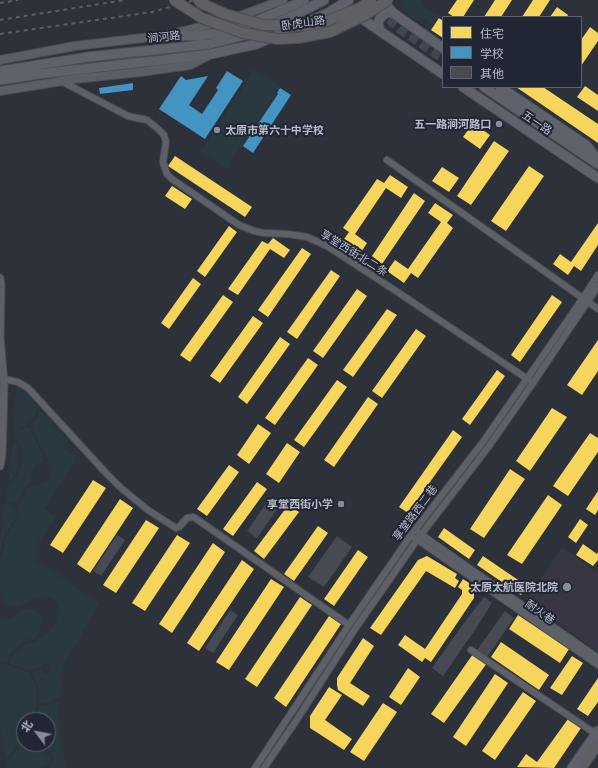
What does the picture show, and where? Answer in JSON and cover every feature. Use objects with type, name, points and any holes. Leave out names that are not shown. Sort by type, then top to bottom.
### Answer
[{"type":"highway","name":"卧虎山路","points":[[174,0],[202,18],[243,33],[277,39],[298,38],[330,32],[365,16],[388,0]]},
{"type":"highway","name":"卧虎山路","points":[[198,0],[225,14],[263,25],[306,26],[327,21],[360,8],[371,0]]},
{"type":"highway","points":[[582,768],[598,744]]},
{"type":"main road","name":"涧河路","points":[[0,60],[75,46],[168,35],[229,20],[283,0]]},
{"type":"main road","points":[[160,50],[200,36],[228,31],[268,16],[304,0]]},
{"type":"main road","name":"涧河路","points":[[0,71],[88,57],[210,44],[257,32],[324,0]]},
{"type":"main road","name":"涧河路","points":[[0,80],[211,54],[257,44],[328,14],[349,0]]},
{"type":"main road","points":[[382,0],[393,13],[442,47]]},
{"type":"main road","points":[[380,31],[378,23],[380,18],[387,12],[393,13]]},
{"type":"main road","points":[[328,14],[355,14],[442,73]]},
{"type":"main road","points":[[168,35],[200,36]]},
{"type":"main road","name":"涧河路","points":[[0,91],[62,81],[190,65],[211,54]]},
{"type":"main road","name":"五一路","points":[[464,88],[598,178]]},
{"type":"main road","points":[[485,88],[598,164]]},
{"type":"main road","name":"五一路","points":[[501,88],[598,153]]},
{"type":"main road","name":"五一路","points":[[586,145],[598,160]]},
{"type":"main road","points":[[572,768],[597,732]]},
{"type":"street","name":"享堂西街北二条","points":[[62,81],[128,116],[147,120],[157,128],[164,135],[166,142],[163,162],[167,174],[239,225],[264,233],[288,234],[307,237],[327,246],[533,383]]},
{"type":"street","points":[[387,160],[598,309]]},
{"type":"street","name":"享堂路西二巷","points":[[264,768],[355,629],[419,537],[489,446],[533,383],[585,300],[598,275]]},
{"type":"street","points":[[0,278],[0,340]]},
{"type":"street","name":"享堂路西二巷","points":[[255,768],[349,625],[412,533],[483,442],[527,378],[585,300],[598,286]]},
{"type":"street","points":[[0,336],[4,379],[0,466]]},
{"type":"street","points":[[4,379],[18,382],[28,388],[105,472],[121,488],[148,510],[176,528],[179,528],[187,518],[195,518],[349,625]]},
{"type":"street","name":"耐火巷","points":[[412,533],[598,658]]},
{"type":"street","name":"耐火巷","points":[[419,537],[598,664]]},
{"type":"street","points":[[471,650],[597,732]]},
{"type":"shaded area","points":[[402,0],[420,0],[426,8],[440,16],[434,25],[419,16],[416,20],[408,15],[403,9]]},
{"type":"shaded area","points":[[255,69],[281,86],[226,169],[200,152]]},
{"type":"shaded area","points":[[18,387],[23,390],[37,406],[36,414],[30,423],[14,431],[16,388]]},
{"type":"shaded area","points":[[39,409],[68,441],[63,446],[70,454],[72,453],[77,458],[44,509],[56,517],[37,545],[35,560],[51,569],[99,604],[64,664],[59,697],[49,702],[40,704],[38,702],[40,692],[39,686],[32,673],[43,669],[44,674],[52,672],[50,663],[41,664],[41,667],[30,670],[13,665],[10,662],[13,655],[20,648],[26,644],[36,641],[51,630],[57,618],[58,608],[55,601],[46,596],[34,597],[26,603],[17,606],[10,606],[4,601],[3,592],[0,590],[0,556],[4,549],[6,536],[17,519],[19,506],[28,488],[48,481],[50,473],[49,463],[32,428],[38,416]]},
{"type":"shaded area","points":[[25,428],[30,428],[45,460],[36,465],[30,482],[16,502],[13,502],[6,500],[9,482],[16,478],[22,467],[22,453],[20,444],[15,437],[15,433]]},
{"type":"shaded area","points":[[13,441],[15,441],[19,451],[19,459],[16,473],[12,479],[9,480]]},
{"type":"shaded area","points":[[5,503],[12,504],[16,507],[16,517],[4,537],[0,552],[0,539]]},
{"type":"shaded area","name":"太原太航医院北院","points":[[562,547],[598,573],[598,652],[526,601]]},
{"type":"shaded area","points":[[20,610],[33,610],[40,614],[42,621],[40,630],[36,636],[22,643],[13,651],[6,663],[0,661],[0,617],[6,620],[14,616]]},
{"type":"shaded area","points":[[0,663],[30,674],[37,690],[34,712],[16,712],[16,747],[7,758],[0,729]]},
{"type":"shaded area","points":[[59,702],[59,724],[66,768],[48,768],[53,761],[50,752],[56,752],[56,712],[38,712],[39,706],[46,706]]},
{"type":"shaded area","points":[[16,752],[44,752],[50,756],[50,760],[47,765],[35,768],[7,768],[7,764]]},
{"type":"building: 住宅","points":[[457,0],[474,0],[464,16],[452,16],[448,13]]},
{"type":"building: 住宅","points":[[495,0],[512,0],[502,16],[485,16]]},
{"type":"building: 住宅","points":[[533,0],[550,0],[540,16],[523,16]]},
{"type":"building: 住宅","points":[[557,7],[568,15],[568,16],[551,16]]},
{"type":"building: 住宅","points":[[439,18],[442,20],[442,37],[431,30]]},
{"type":"building: 住宅","points":[[590,27],[598,33],[598,41],[582,65],[582,39]]},
{"type":"building: 住宅","points":[[585,86],[598,95],[598,111],[577,97]]},
{"type":"building: 住宅","points":[[517,88],[544,88],[598,124],[598,143]]},
{"type":"building: 住宅","points":[[473,123],[490,135],[480,149],[463,137]]},
{"type":"building: 住宅","points":[[494,141],[509,151],[471,205],[457,196]]},
{"type":"building: 住宅","points":[[175,156],[252,207],[245,217],[168,166]]},
{"type":"building: 住宅","points":[[529,166],[544,176],[506,231],[491,221]]},
{"type":"building: 住宅","points":[[442,167],[459,178],[449,192],[432,181]]},
{"type":"building: 住宅","points":[[390,175],[408,187],[401,198],[386,188],[355,234],[367,243],[360,254],[342,242],[349,232],[343,228],[377,179],[384,183]]},
{"type":"building: 住宅","points":[[172,186],[192,199],[185,209],[165,196]]},
{"type":"building: 住宅","points":[[414,193],[425,201],[382,264],[372,256]]},
{"type":"building: 住宅","points":[[435,203],[453,215],[447,223],[453,228],[418,278],[411,273],[404,283],[387,271],[395,260],[408,269],[441,222],[428,213]]},
{"type":"building: 住宅","points":[[598,223],[598,245],[581,271],[574,266],[568,275],[553,264],[560,254],[571,262]]},
{"type":"building: 住宅","points":[[229,226],[237,232],[205,277],[197,271]]},
{"type":"building: 住宅","points":[[273,238],[290,250],[284,258],[270,249],[238,295],[228,289],[262,241],[268,244]]},
{"type":"building: 住宅","points":[[302,248],[311,254],[268,317],[258,310]]},
{"type":"building: 住宅","points":[[331,270],[340,276],[297,339],[287,332]]},
{"type":"building: 住宅","points":[[193,278],[201,284],[169,329],[161,323]]},
{"type":"building: 住宅","points":[[357,289],[367,296],[323,358],[313,351]]},
{"type":"building: 住宅","points":[[223,295],[233,302],[190,362],[180,355]]},
{"type":"building: 住宅","points":[[552,295],[562,302],[520,362],[511,355]]},
{"type":"building: 住宅","points":[[387,309],[397,315],[353,377],[343,370]]},
{"type":"building: 住宅","points":[[253,316],[263,323],[220,383],[210,376]]},
{"type":"building: 住宅","points":[[416,329],[426,336],[382,398],[372,391]]},
{"type":"building: 住宅","points":[[280,337],[290,344],[247,404],[238,397]]},
{"type":"building: 住宅","points":[[598,340],[598,371],[582,395],[567,385]]},
{"type":"building: 住宅","points":[[308,358],[318,365],[275,425],[265,418]]},
{"type":"building: 住宅","points":[[497,370],[505,376],[470,425],[462,419]]},
{"type":"building: 住宅","points":[[337,380],[347,387],[304,447],[294,440]]},
{"type":"building: 住宅","points":[[368,397],[378,404],[334,467],[324,460]]},
{"type":"building: 住宅","points":[[552,408],[567,417],[530,471],[516,461]]},
{"type":"building: 住宅","points":[[258,424],[271,433],[249,464],[237,455]]},
{"type":"building: 住宅","points":[[453,430],[462,437],[408,513],[399,507]]},
{"type":"building: 住宅","points":[[590,433],[598,438],[598,452],[568,496],[553,486]]},
{"type":"building: 住宅","points":[[287,443],[300,452],[279,483],[266,474]]},
{"type":"building: 住宅","points":[[229,465],[239,472],[207,516],[197,509]]},
{"type":"building: 住宅","points":[[510,469],[525,479],[484,538],[470,529]]},
{"type":"building: 住宅","points":[[93,480],[106,488],[63,553],[50,545]]},
{"type":"building: 住宅","points":[[257,482],[267,489],[233,536],[223,529]]},
{"type":"building: 住宅","points":[[598,491],[598,510],[595,515],[586,509]]},
{"type":"building: 住宅","points":[[548,495],[562,505],[522,564],[507,555]]},
{"type":"building: 住宅","points":[[120,499],[133,508],[90,573],[77,564]]},
{"type":"building: 住宅","points":[[289,504],[299,512],[264,559],[254,551]]},
{"type":"building: 住宅","points":[[580,519],[588,525],[576,543],[568,537]]},
{"type":"building: 住宅","points":[[146,520],[159,528],[116,593],[103,585]]},
{"type":"building: 住宅","points":[[318,526],[328,533],[294,581],[284,574]]},
{"type":"building: 住宅","points":[[444,528],[475,550],[469,559],[438,537]]},
{"type":"building: 住宅","points":[[177,535],[190,543],[145,611],[132,603]]},
{"type":"building: 住宅","points":[[213,543],[225,552],[172,633],[159,624]]},
{"type":"building: 住宅","points":[[583,544],[597,554],[598,552],[598,560],[593,566],[576,555]]},
{"type":"building: 住宅","points":[[358,550],[368,557],[334,606],[324,599]]},
{"type":"building: 住宅","points":[[427,556],[457,574],[455,578],[459,581],[455,588],[426,571],[381,635],[370,628],[418,560]]},
{"type":"building: 住宅","points":[[483,556],[527,586],[521,595],[477,565]]},
{"type":"building: 住宅","points":[[242,560],[254,569],[199,651],[187,643]]},
{"type":"building: 住宅","points":[[271,579],[284,587],[229,670],[216,662]]},
{"type":"building: 住宅","points":[[463,579],[472,587],[474,598],[431,662],[425,658],[422,662],[398,645],[405,635],[425,649],[462,594],[462,590],[458,587]]},
{"type":"building: 住宅","points":[[300,597],[312,605],[257,687],[245,679]]},
{"type":"building: 住宅","points":[[518,615],[569,649],[560,663],[509,629]]},
{"type":"building: 住宅","points":[[329,616],[341,624],[286,707],[274,698]]},
{"type":"building: 住宅","points":[[363,638],[374,646],[350,683],[370,696],[363,706],[338,690],[337,678]]},
{"type":"building: 住宅","points":[[501,642],[549,675],[539,690],[491,657]]},
{"type":"building: 住宅","points":[[473,654],[487,663],[444,723],[431,714]]},
{"type":"building: 住宅","points":[[572,656],[583,663],[562,695],[550,688]]},
{"type":"building: 住宅","points":[[408,668],[420,677],[401,705],[389,697]]},
{"type":"building: 住宅","points":[[495,674],[508,683],[466,746],[453,737]]},
{"type":"building: 住宅","points":[[598,678],[598,702],[588,716],[577,709]]},
{"type":"building: 住宅","points":[[329,687],[342,695],[325,720],[352,739],[344,750],[310,728],[310,716]]},
{"type":"building: 住宅","points":[[523,692],[536,701],[495,760],[482,751]]},
{"type":"building: 住宅","points":[[383,703],[397,712],[364,761],[350,752]]},
{"type":"building: 住宅","points":[[568,719],[581,728],[554,768],[517,767],[526,754],[537,762]]},
{"type":"building: 学校","points":[[227,71],[243,81],[205,139],[159,109],[181,76],[186,80],[208,76],[189,105],[202,114],[218,90],[216,88]]},
{"type":"building: 学校","points":[[133,83],[133,90],[100,94],[99,88]]},
{"type":"building: 学校","points":[[280,88],[291,95],[253,153],[243,146],[278,94],[277,93]]},
{"type":"building: 其他","points":[[270,498],[280,505],[257,538],[247,531]]},
{"type":"building: 其他","points":[[117,535],[125,540],[101,576],[93,571]]},
{"type":"building: 其他","points":[[337,536],[352,547],[324,587],[308,577]]},
{"type":"building: 其他","points":[[484,597],[492,603],[443,676],[432,668]]},
{"type":"building: 其他","points":[[230,610],[238,615],[213,653],[205,648]]},
{"type":"building: 其他","points":[[505,611],[514,618],[487,657],[477,650]]},
{"type":"tunnel","points":[[379,10],[401,30],[442,58]]},
{"type":"railway","points":[[0,3],[18,0]]},
{"type":"railway","points":[[0,20],[125,0]]},
{"type":"railway","points":[[0,34],[152,12],[195,0]]},
{"type":"place","name":"五一路涧河路口","points":[[499,124]]},
{"type":"place","name":"太原市第六十中学校","points":[[217,130]]},
{"type":"place","name":"享堂西街小学","points":[[341,504]]},
{"type":"place","name":"太原太航医院北院","points":[[567,587]]}]
